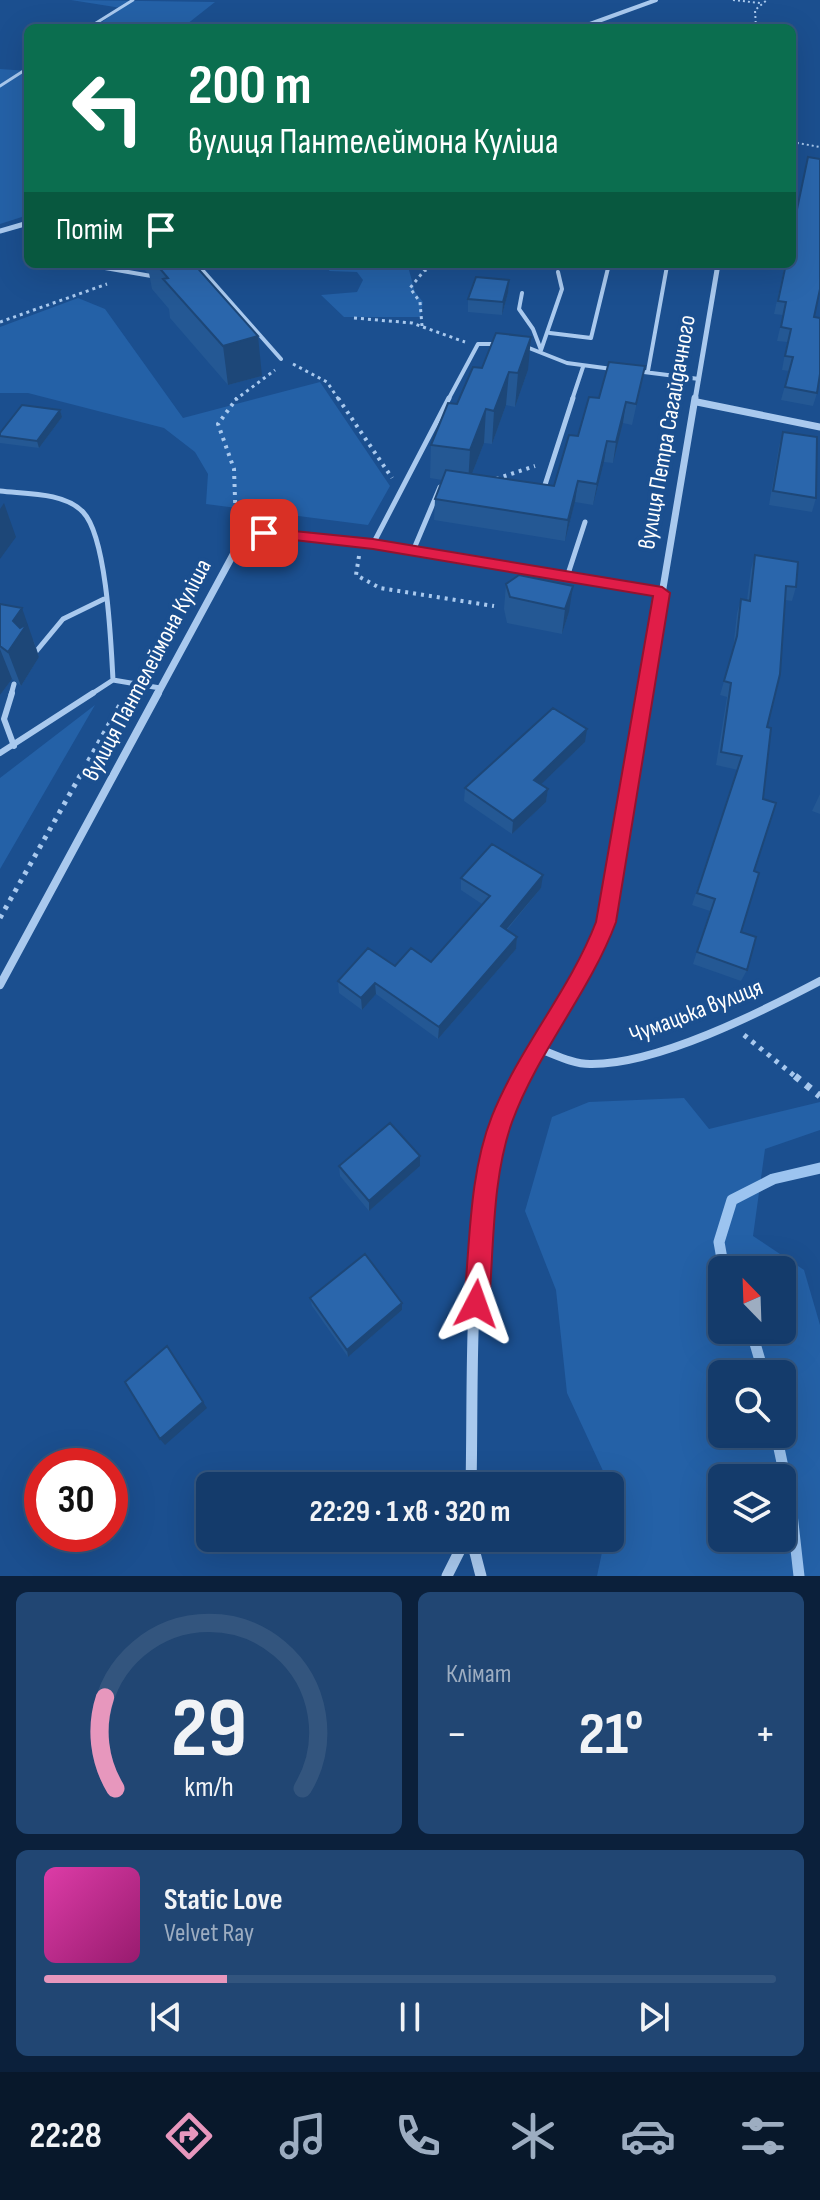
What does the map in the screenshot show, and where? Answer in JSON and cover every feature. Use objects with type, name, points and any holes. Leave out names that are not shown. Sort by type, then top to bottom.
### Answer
[{"type":"street","points":[[590,24],[656,0]]},
{"type":"street","points":[[0,231],[24,224]]},
{"type":"street","name":"вулиця Петра Сагайдачного","points":[[471,1472],[477,1279],[490,1163],[502,1119],[537,1048],[596,948],[606,922],[697,402],[717,268]]},
{"type":"street","points":[[697,402],[820,427]]},
{"type":"street","points":[[241,540],[264,533],[283,533],[369,543],[662,593]]},
{"type":"street","name":"вулиця Пантелеймона Куліша","points":[[0,985],[241,540]]},
{"type":"street","name":"Чумацька вулиця","points":[[537,1048],[588,1064],[626,1060],[674,1046],[820,981]]},
{"type":"street","points":[[447,1576],[461,1552]]},
{"type":"street","points":[[473,1552],[481,1576]]},
{"type":"lane","points":[[94,24],[133,0]]},
{"type":"lane","points":[[0,86],[24,71]]},
{"type":"lane","points":[[99,268],[151,279],[163,276]]},
{"type":"lane","points":[[188,270],[192,268]]},
{"type":"lane","points":[[201,268],[281,359]]},
{"type":"lane","points":[[550,333],[591,338],[608,268]]},
{"type":"lane","points":[[648,371],[667,268]]},
{"type":"lane","points":[[541,350],[550,333],[562,289],[558,272]]},
{"type":"lane","points":[[522,293],[519,309],[533,329],[541,350]]},
{"type":"lane","points":[[369,543],[401,492],[478,344],[501,344]]},
{"type":"lane","points":[[512,345],[541,350],[583,367],[648,371],[699,379]]},
{"type":"lane","points":[[539,502],[583,367]]},
{"type":"lane","points":[[413,551],[440,487]]},
{"type":"lane","points":[[0,491],[57,499],[82,512],[97,539],[113,680]]},
{"type":"lane","points":[[567,577],[585,522]]},
{"type":"lane","points":[[33,656],[55,625],[72,612],[104,599]]},
{"type":"lane","points":[[0,753],[113,680],[160,688]]},
{"type":"lane","points":[[14,684],[4,719],[14,746]]},
{"type":"path","points":[[733,0],[761,3]]},
{"type":"path","points":[[756,24],[755,10],[767,0]]},
{"type":"path","points":[[796,143],[820,147]]},
{"type":"path","points":[[422,326],[420,302],[410,288],[430,268]]},
{"type":"path","points":[[0,322],[134,276]]},
{"type":"path","points":[[354,318],[422,326],[455,340],[478,344]]},
{"type":"path","points":[[241,540],[233,520],[234,469],[227,459],[229,448],[218,424],[226,406],[272,375],[281,359],[327,382],[401,492]]},
{"type":"path","points":[[493,481],[553,459]]},
{"type":"path","points":[[369,543],[354,570],[362,580],[380,588],[494,606]]},
{"type":"path","points":[[0,918],[121,703]]},
{"type":"path","points":[[728,1022],[820,1096]]},
{"type":"shaded area","points":[[71,0],[215,2],[187,24],[99,24],[121,8]]},
{"type":"shaded area","points":[[0,69],[24,71],[24,216],[0,224]]},
{"type":"shaded area","points":[[330,268],[409,270],[415,292],[423,302],[420,317],[344,317],[321,295],[357,292],[363,280],[357,272],[329,271]]},
{"type":"shaded area","points":[[78,298],[105,309],[183,418],[320,382],[390,486],[368,525],[206,504],[208,474],[195,452],[164,428],[28,393],[0,393],[0,327]]},
{"type":"shaded area","points":[[95,705],[0,869],[0,778]]},
{"type":"shaded area","points":[[684,1098],[709,1129],[820,1102],[820,1130],[765,1149],[753,1236],[783,1256],[708,1256],[708,1344],[796,1344],[796,1265],[804,1270],[820,1325],[820,1576],[597,1576],[602,1552],[624,1552],[624,1472],[604,1472],[567,1393],[556,1290],[525,1211],[552,1117],[589,1102]]},
{"type":"building","points":[[808,157],[820,159],[820,289],[814,317],[820,318],[817,393],[785,387],[793,357],[785,356],[791,329],[781,327],[786,302],[778,301],[785,268],[796,268],[796,214]]},
{"type":"building","points":[[159,268],[198,268],[258,336],[223,346],[163,279],[168,278]]},
{"type":"building","points":[[476,277],[509,280],[503,302],[468,299]]},
{"type":"building","points":[[496,333],[531,337],[518,373],[509,372],[494,411],[486,409],[470,450],[431,445],[448,403],[457,404],[473,367],[482,368]]},
{"type":"building","points":[[609,362],[645,366],[636,404],[626,402],[616,442],[607,441],[597,484],[578,481],[568,520],[435,499],[446,470],[554,486],[569,435],[578,436],[589,397],[599,398]]},
{"type":"building","points":[[22,405],[60,410],[37,441],[0,436]]},
{"type":"building","points":[[783,432],[817,437],[816,498],[773,491]]},
{"type":"building","points":[[755,555],[798,562],[796,587],[786,586],[780,674],[767,727],[771,728],[763,799],[776,803],[754,871],[759,873],[741,932],[756,937],[747,970],[697,952],[715,899],[697,893],[742,756],[721,752],[731,683],[724,681],[737,636],[741,599],[750,601]]},
{"type":"building","points":[[519,575],[573,586],[565,609],[510,597],[506,584]]},
{"type":"building","points":[[0,604],[22,608],[13,621],[20,628],[27,624],[8,652],[0,646]]},
{"type":"building","points":[[553,708],[587,729],[534,780],[548,789],[513,821],[465,788]]},
{"type":"building","points":[[492,844],[543,875],[501,926],[517,937],[439,1027],[375,983],[361,998],[338,981],[368,948],[395,966],[411,948],[431,962],[490,896],[461,878]]},
{"type":"building","points":[[390,1123],[420,1156],[369,1201],[339,1166]]},
{"type":"building","points":[[365,1254],[402,1303],[347,1350],[310,1298]]},
{"type":"building","points":[[167,1346],[203,1402],[160,1439],[125,1382]]},
{"type":"waterway","points":[[722,1256],[719,1242],[732,1200],[773,1179],[820,1168]]},
{"type":"waterway","points":[[755,1344],[760,1360]]},
{"type":"waterway","points":[[779,1448],[791,1505],[799,1576]]},
{"type":"route","points":[[264,533],[373,544],[662,593],[606,922],[596,948],[537,1048],[502,1119],[490,1163],[476,1304]]}]
